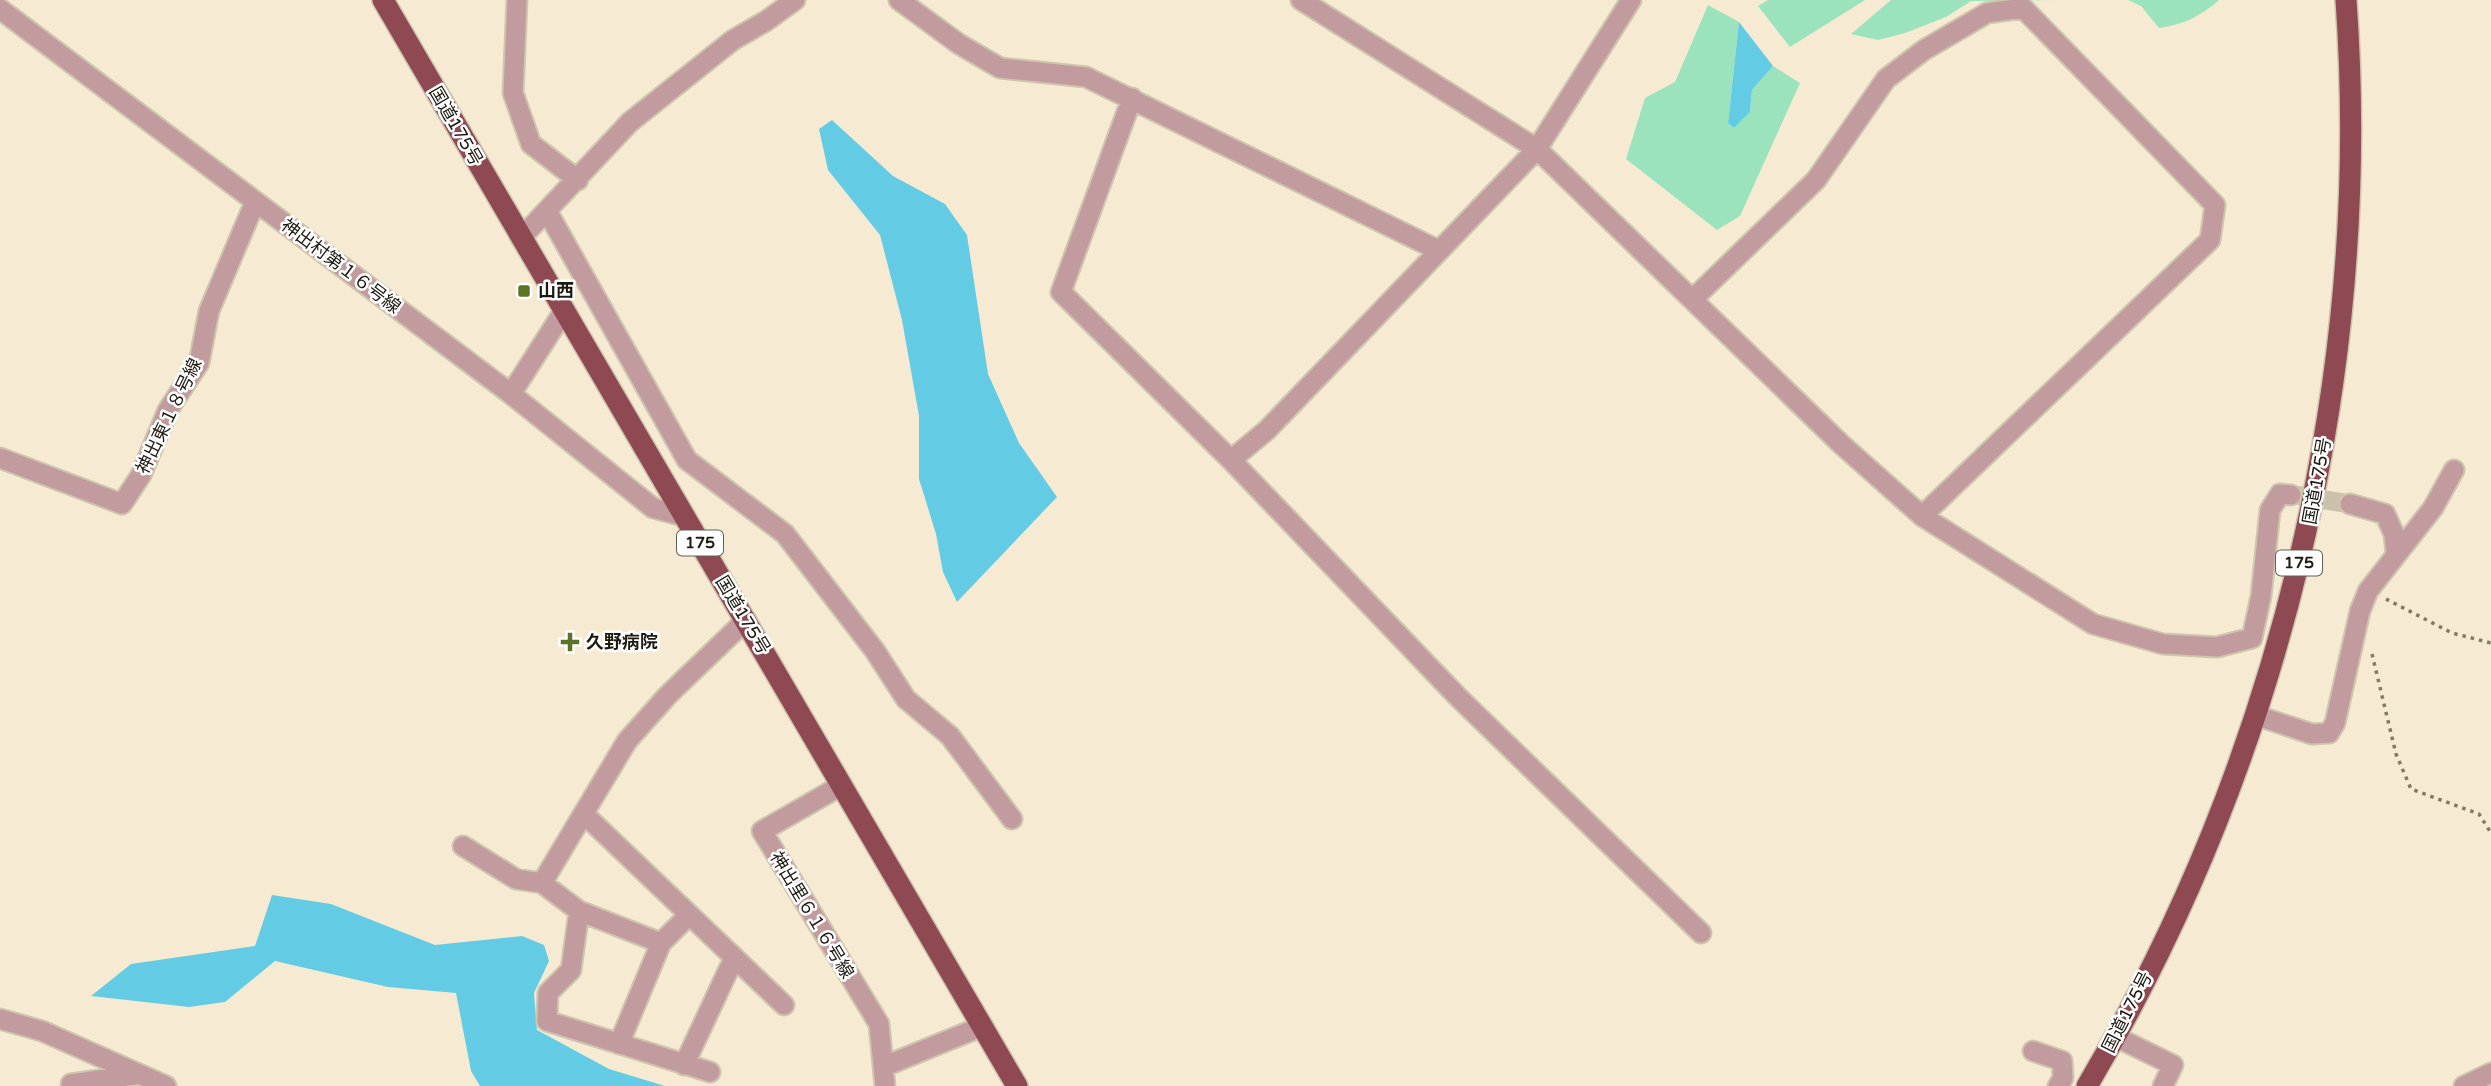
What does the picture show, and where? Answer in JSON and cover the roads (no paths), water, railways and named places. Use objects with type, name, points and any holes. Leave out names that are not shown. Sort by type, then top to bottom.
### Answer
[{"type":"highway","name":"国道175号","points":[[383,0],[1017,1086]]},
{"type":"highway","name":"国道175号","points":[[2087,1086],[2116,1037],[2210,835],[2276,650],[2307,534],[2329,413],[2340,321],[2349,148],[2346,0]]},
{"type":"street","points":[[517,0],[513,93],[531,144],[578,180]]},
{"type":"street","points":[[521,238],[630,122],[733,40],[795,0]]},
{"type":"street","points":[[899,0],[959,44],[1000,68],[1086,78],[1132,98],[1438,250]]},
{"type":"street","points":[[1301,0],[1537,149],[1841,444],[1922,516],[2093,624],[2163,644],[2217,647],[2252,638],[2276,650]]},
{"type":"street","points":[[1231,460],[1267,430],[1537,149],[1631,0]]},
{"type":"street","points":[[1693,299],[1816,180],[1886,79],[1924,50],[1987,13],[2023,8],[2215,205],[2210,240],[1922,516]]},
{"type":"street","name":"神出村第１６号線","points":[[0,9],[512,394],[653,508],[683,516]]},
{"type":"street","points":[[1132,98],[1061,292],[1231,460],[1458,697],[1701,933]]},
{"type":"street","name":"神出東１８号線","points":[[0,458],[122,504],[141,475],[168,410],[199,363],[209,311],[255,202]]},
{"type":"street","points":[[547,211],[687,460],[785,534],[875,651],[906,699],[950,736],[1012,819]]},
{"type":"street","points":[[512,394],[564,311]]},
{"type":"street","points":[[2255,715],[2312,734],[2329,733],[2334,723],[2360,611],[2368,591],[2434,508],[2454,470]]},
{"type":"street","points":[[2252,638],[2261,596],[2270,510],[2280,494],[2291,495]]},
{"type":"street","points":[[2350,505],[2385,514],[2394,534],[2396,553]]},
{"type":"street","points":[[542,883],[627,741],[668,695],[746,620]]},
{"type":"street","name":"神出里６１６号線","points":[[842,785],[762,831],[879,1024],[885,1086]]},
{"type":"street","points":[[584,814],[784,1005]]},
{"type":"street","points":[[463,846],[516,879],[542,883],[579,911],[661,943]]},
{"type":"street","points":[[579,911],[571,970],[548,993],[547,1021],[710,1072]]},
{"type":"street","points":[[619,1044],[661,943],[689,915]]},
{"type":"street","points":[[684,1065],[734,958]]},
{"type":"street","points":[[0,1019],[42,1031],[166,1086]]},
{"type":"street","points":[[885,1066],[982,1027]]},
{"type":"street","points":[[2116,1037],[2173,1065],[2163,1086]]},
{"type":"street","points":[[2033,1051],[2062,1061],[2063,1078],[2058,1086]]},
{"type":"street","points":[[2464,1086],[2491,1073]]},
{"type":"street","points":[[71,1084],[135,1074]]},
{"type":"water","points":[[1739,22],[1773,66],[1752,90],[1750,112],[1734,128],[1728,123]]},
{"type":"water","points":[[832,120],[893,176],[945,204],[967,235],[988,374],[1019,443],[1057,497],[957,602],[943,572],[936,534],[919,479],[919,416],[902,320],[880,235],[828,170],[819,129]]},
{"type":"water","points":[[272,895],[331,904],[435,945],[522,936],[544,945],[549,961],[534,993],[537,1030],[609,1069],[665,1086],[480,1086],[471,1071],[456,993],[388,987],[275,961],[225,1002],[189,1007],[91,996],[131,964],[255,946]]},
{"type":"tunnel","points":[[2296,495],[2350,504]]},
{"type":"place","name":"山西","points":[[524,291]]},
{"type":"place","name":"久野病院","points":[[570,642]]}]
